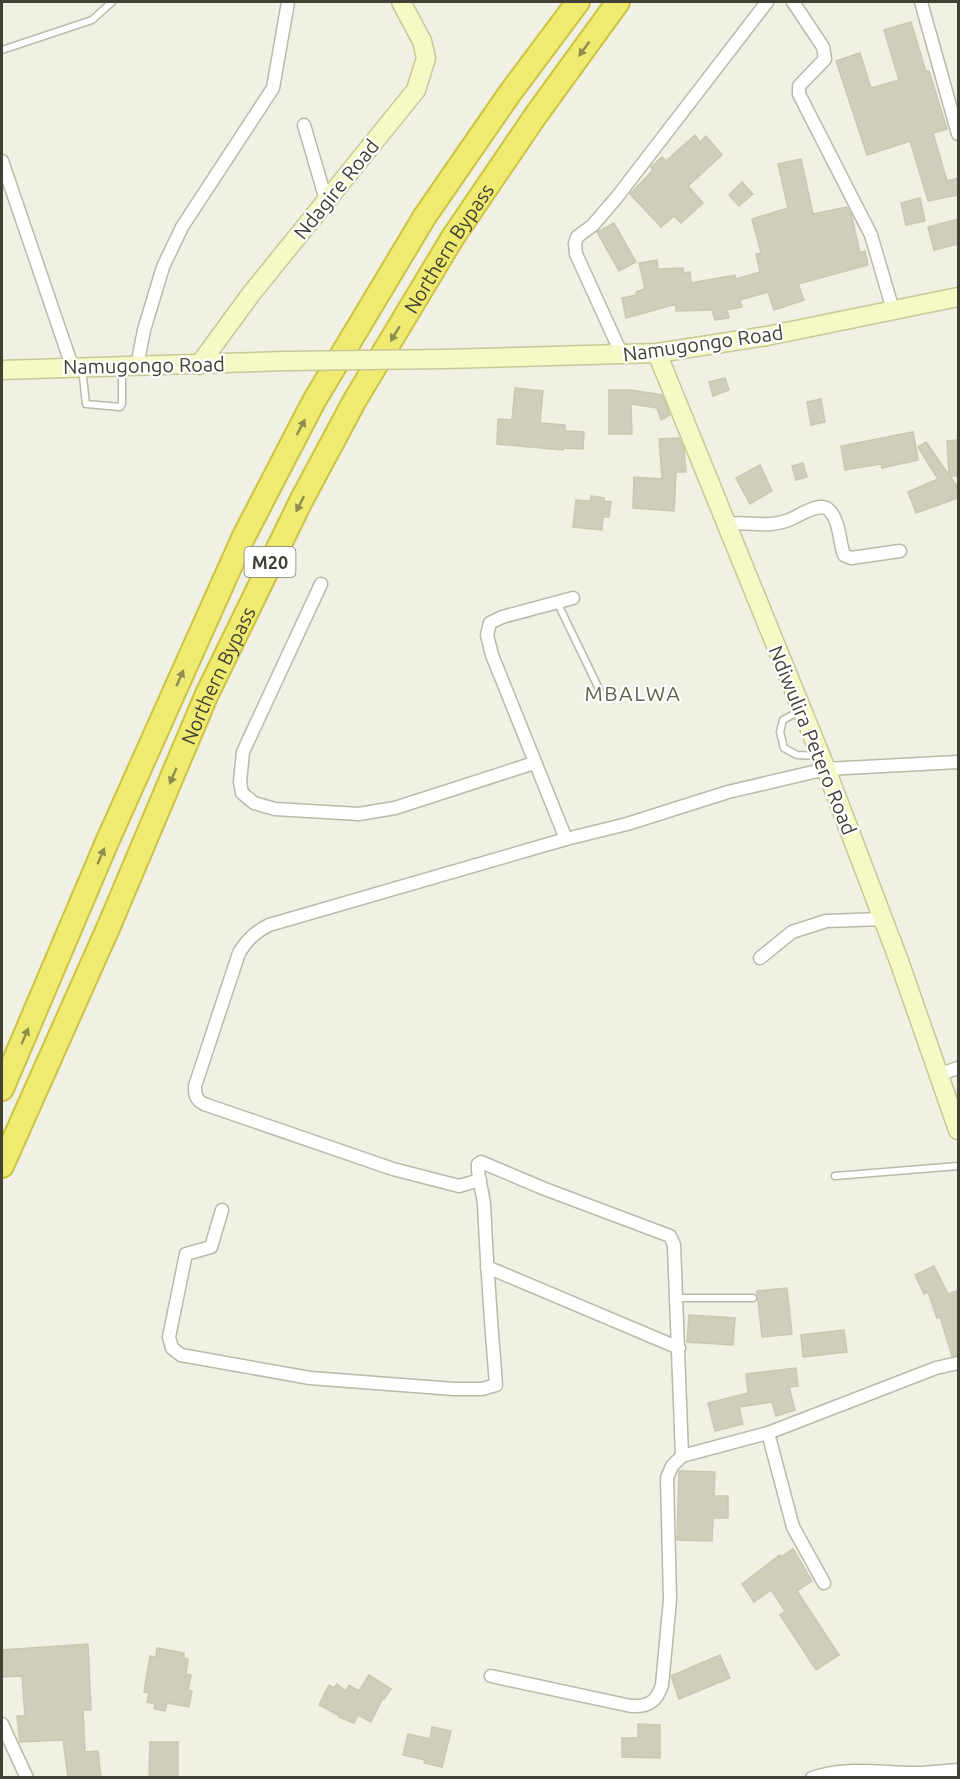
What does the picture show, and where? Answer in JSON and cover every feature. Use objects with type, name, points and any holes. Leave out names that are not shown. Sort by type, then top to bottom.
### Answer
[{"type":"highway","name":"Northern Bypass","points":[[2,1089],[107,842],[244,536],[314,401],[424,216],[510,93],[578,2]]},
{"type":"highway","name":"Northern Bypass","points":[[2,1166],[109,926],[207,694],[307,490],[355,400],[453,237],[536,115],[618,2]]},
{"type":"street","points":[[130,366],[144,330],[163,267],[182,227],[273,88],[288,2]]},
{"type":"street","name":"Ndagire Road","points":[[200,365],[251,294],[416,90],[426,58],[422,41],[401,2]]},
{"type":"street","points":[[622,355],[576,254],[575,244],[578,237],[593,225],[617,197],[767,2]]},
{"type":"street","points":[[793,2],[824,47],[825,59],[800,86],[799,94],[871,235],[893,310]]},
{"type":"street","points":[[921,2],[958,134]]},
{"type":"street","points":[[304,125],[326,200]]},
{"type":"street","points":[[2,161],[77,366]]},
{"type":"street","name":"Namugongo Road","points":[[2,370],[77,366],[657,353],[767,336],[958,297]]},
{"type":"street","name":"Ndiwulira Petero Road","points":[[657,353],[823,763],[883,919],[958,1130]]},
{"type":"street","points":[[726,524],[742,522],[759,526],[786,522],[822,507],[830,510],[838,527],[844,555],[850,558],[900,551]]},
{"type":"street","points":[[321,584],[243,752],[240,782],[242,794],[254,803],[275,809],[359,814],[394,808],[534,763]]},
{"type":"street","points":[[566,839],[492,655],[487,635],[490,623],[502,617],[573,598]]},
{"type":"street","points":[[480,1180],[459,1186],[393,1169],[198,1101],[195,1086],[239,953],[258,930],[566,839],[627,824],[823,763],[958,762]]},
{"type":"street","points":[[760,958],[792,932],[826,921],[883,919]]},
{"type":"street","points":[[940,1074],[958,1068]]},
{"type":"street","points":[[222,1210],[211,1247],[186,1254],[170,1337],[172,1348],[181,1355],[310,1378],[454,1389],[496,1385],[483,1196],[478,1164],[486,1163],[545,1189],[670,1236],[674,1245],[682,1456]]},
{"type":"street","points":[[487,1267],[679,1348]]},
{"type":"street","points":[[491,1676],[632,1706],[642,1707],[651,1703],[658,1696],[662,1684],[670,1600],[666,1478],[672,1466],[682,1456],[768,1432],[936,1368],[958,1363]]},
{"type":"street","points":[[768,1432],[792,1527],[824,1583]]},
{"type":"street","points":[[2,1724],[27,1778]]},
{"type":"street","points":[[812,1778],[838,1771],[875,1770],[915,1773],[958,1770]]},
{"type":"lane","points":[[2,50],[92,20],[112,2]]},
{"type":"lane","points":[[77,366],[86,404],[120,407],[130,366]]},
{"type":"lane","points":[[557,603],[601,693]]},
{"type":"lane","points":[[801,710],[783,720],[780,732],[784,748],[796,755],[823,763]]},
{"type":"lane","points":[[835,1176],[958,1166]]},
{"type":"lane","points":[[676,1298],[753,1298]]},
{"type":"building","points":[[911,22],[947,129],[933,133],[947,181],[958,178],[958,195],[928,201],[910,141],[867,155],[836,61],[860,53],[871,88],[899,80],[884,30]]},
{"type":"building","points":[[695,135],[700,142],[706,136],[722,155],[688,186],[703,203],[681,223],[674,216],[661,227],[630,194],[662,157],[666,161]]},
{"type":"building","points":[[801,159],[813,214],[847,207],[852,217],[860,253],[865,251],[868,265],[798,284],[804,300],[774,310],[768,292],[740,300],[742,307],[727,310],[729,318],[715,320],[712,310],[676,311],[676,304],[626,318],[622,298],[637,295],[636,292],[645,289],[639,263],[657,260],[658,269],[683,268],[684,273],[690,272],[691,283],[735,275],[736,279],[760,272],[756,254],[761,253],[752,219],[788,208],[778,164]]},
{"type":"building","points":[[742,182],[753,194],[739,206],[729,195]]},
{"type":"building","points":[[920,198],[925,221],[906,225],[901,203]]},
{"type":"building","points":[[958,219],[958,244],[934,250],[928,227]]},
{"type":"building","points":[[614,223],[636,262],[619,271],[597,232]]},
{"type":"building","points":[[725,378],[729,390],[713,396],[709,382]]},
{"type":"building","points":[[515,388],[543,391],[540,423],[565,425],[565,431],[584,432],[583,449],[563,448],[563,450],[497,444],[498,419],[512,420]]},
{"type":"building","points":[[609,390],[631,390],[662,395],[670,415],[661,420],[657,408],[631,404],[632,434],[609,434]]},
{"type":"building","points":[[821,399],[825,422],[811,425],[807,402]]},
{"type":"building","points":[[913,432],[918,460],[882,468],[881,464],[845,470],[841,446]]},
{"type":"building","points":[[679,438],[684,449],[686,472],[676,472],[674,511],[633,508],[634,477],[662,479],[659,439]]},
{"type":"building","points":[[958,440],[958,476],[950,476],[958,488],[958,498],[916,513],[908,492],[938,479],[918,447],[926,442],[949,475],[947,441]]},
{"type":"building","points":[[803,463],[807,477],[796,480],[792,466]]},
{"type":"building","points":[[760,465],[772,491],[750,504],[736,478]]},
{"type":"building","points":[[591,496],[604,498],[604,501],[611,502],[609,517],[603,517],[602,530],[573,527],[576,500],[591,501]]},
{"type":"building","points":[[934,1266],[948,1294],[956,1291],[958,1298],[958,1355],[952,1356],[940,1317],[937,1318],[928,1292],[924,1294],[915,1275]]},
{"type":"building","points":[[787,1288],[792,1334],[762,1337],[757,1291]]},
{"type":"building","points":[[689,1315],[735,1318],[733,1345],[687,1342]]},
{"type":"building","points":[[844,1330],[847,1352],[803,1357],[801,1335]]},
{"type":"building","points":[[796,1368],[798,1386],[789,1387],[795,1410],[776,1416],[772,1402],[739,1407],[743,1424],[715,1431],[708,1403],[748,1393],[746,1374]]},
{"type":"building","points":[[679,1471],[715,1472],[714,1496],[728,1496],[728,1518],[713,1518],[712,1541],[677,1540]]},
{"type":"building","points":[[793,1549],[812,1581],[797,1591],[839,1655],[816,1670],[780,1615],[785,1611],[771,1590],[754,1602],[742,1584],[780,1555],[781,1557]]},
{"type":"building","points":[[88,1644],[91,1710],[83,1710],[85,1752],[98,1751],[101,1778],[68,1778],[63,1740],[20,1742],[17,1716],[25,1716],[22,1676],[2,1677],[2,1650]]},
{"type":"building","points":[[157,1648],[184,1653],[184,1658],[188,1659],[186,1674],[191,1675],[188,1690],[192,1691],[189,1707],[167,1703],[165,1711],[154,1709],[155,1704],[147,1702],[149,1693],[144,1692],[150,1656],[156,1657]]},
{"type":"building","points":[[720,1655],[730,1678],[679,1699],[671,1676]]},
{"type":"building","points":[[369,1675],[391,1689],[383,1698],[371,1722],[358,1715],[354,1723],[319,1705],[329,1685],[334,1688],[337,1684],[346,1691],[349,1685],[359,1691]]},
{"type":"building","points":[[638,1724],[660,1725],[660,1758],[622,1757],[622,1738],[638,1738]]},
{"type":"building","points":[[432,1727],[451,1731],[442,1767],[403,1755],[408,1734],[430,1739]]},
{"type":"building","points":[[150,1742],[178,1742],[178,1778],[149,1778]]},
{"type":"district","name":"MBALWA","points":[[633,693]]}]
